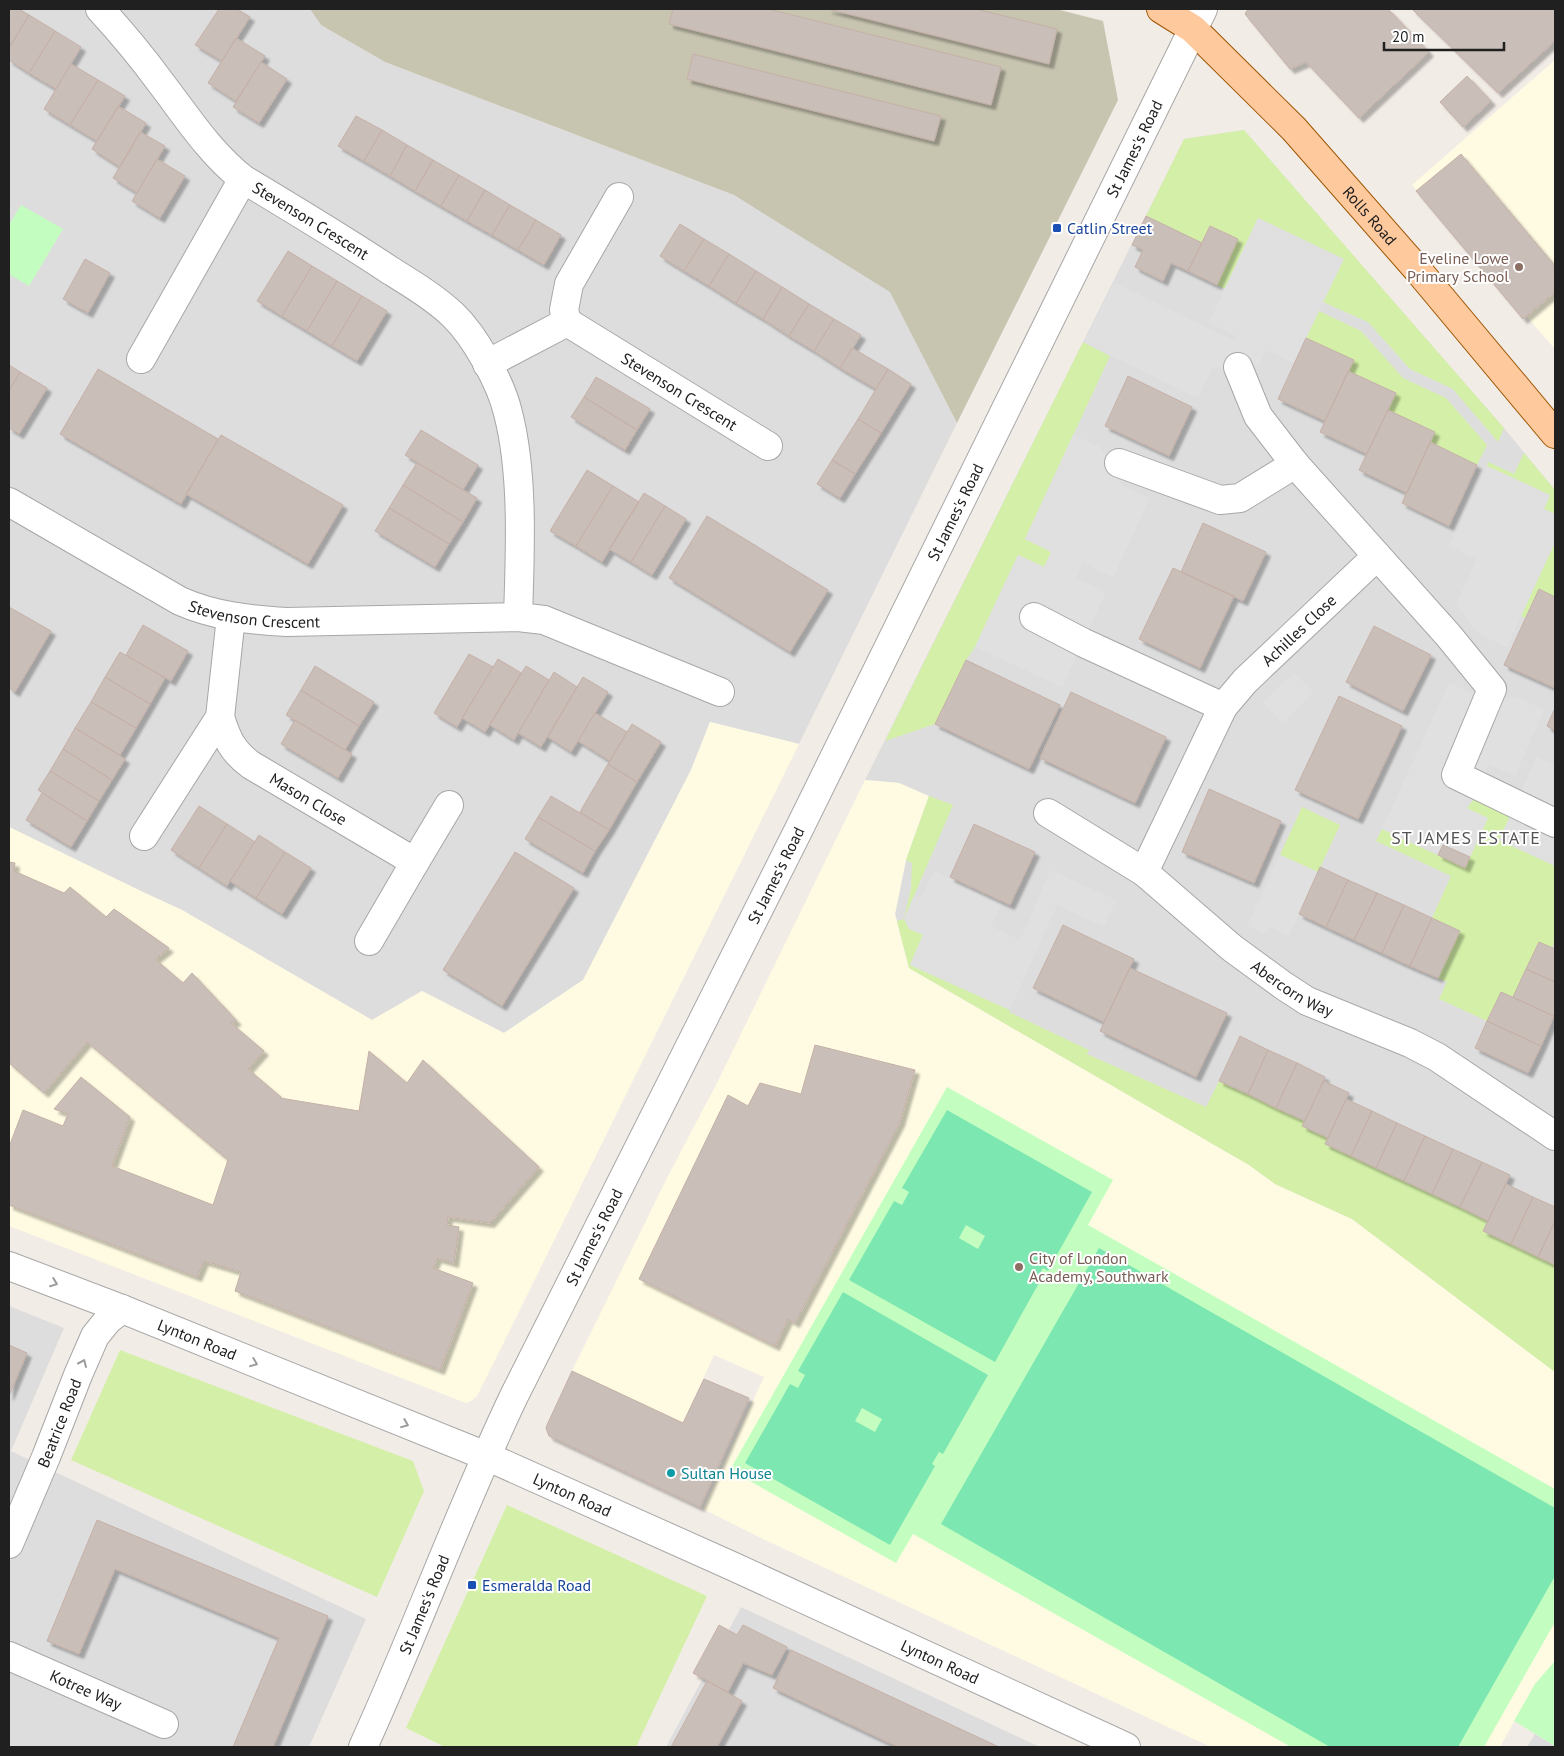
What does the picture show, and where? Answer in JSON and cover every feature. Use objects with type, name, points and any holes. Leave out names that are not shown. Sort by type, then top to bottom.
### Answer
[{"type":"main road","points":[[1161,9],[1198,19]]},
{"type":"main road","name":"Rolls Road","points":[[1198,19],[1411,261],[1555,434]]},
{"type":"street","name":"Stevenson Crescent","points":[[100,9],[130,42],[214,153],[244,179],[379,262],[439,304],[454,316],[470,336],[488,364],[508,413],[516,461],[519,506],[518,617]]},
{"type":"street","name":"St James's Road","points":[[363,1747],[415,1630],[486,1456],[537,1349],[799,829],[1198,19]]},
{"type":"street","name":"Stevenson Crescent","points":[[141,359],[244,179]]},
{"type":"street","points":[[488,364],[567,322],[564,310],[569,284],[619,197]]},
{"type":"street","name":"Stevenson Crescent","points":[[567,322],[768,446]]},
{"type":"street","points":[[1238,367],[1258,416],[1295,464],[1448,635],[1492,689],[1456,775],[1555,824]]},
{"type":"street","points":[[1119,463],[1220,500],[1240,498],[1295,464]]},
{"type":"street","name":"Stevenson Crescent","points":[[11,510],[197,609],[232,617],[287,622],[518,617],[544,620],[720,692]]},
{"type":"street","name":"Achilles Close","points":[[1144,872],[1222,707],[1245,681],[1378,556]]},
{"type":"street","name":"Mason Close","points":[[232,617],[220,718],[226,737],[233,748],[240,757],[251,765],[415,862]]},
{"type":"street","points":[[1034,617],[1084,643],[1222,707]]},
{"type":"street","name":"Mason Close","points":[[144,836],[220,718]]},
{"type":"street","points":[[369,942],[449,804]]},
{"type":"street","name":"Abercorn Way","points":[[1048,813],[1095,840],[1144,872],[1232,948],[1284,986],[1308,1001],[1410,1043],[1437,1057],[1555,1136]]},
{"type":"street","name":"Lynton Road","points":[[9,1266],[122,1309],[486,1456],[732,1566],[1126,1747]]},
{"type":"street","name":"Beatrice Road","points":[[9,1544],[95,1336],[108,1320],[122,1309]]},
{"type":"street","name":"Kotree Way","points":[[9,1656],[164,1724]]},
{"type":"shaded area","points":[[9,9],[310,9],[321,25],[385,62],[734,195],[891,292],[957,423],[799,744],[710,722],[691,770],[583,980],[504,1033],[422,991],[372,1020],[182,910],[9,827]]},
{"type":"shaded area","points":[[310,9],[1056,9],[1103,21],[1118,100],[957,423],[890,292],[734,195],[385,62],[321,25]]},
{"type":"shaded area","name":"Eveline Lowe Primary School","points":[[1555,60],[1555,349],[1412,185]]},
{"type":"shaded area","points":[[1244,130],[1504,428],[1555,490],[1555,1372],[1352,1219],[1275,1184],[1249,1165],[909,968],[895,914],[906,860],[899,783],[865,780],[1184,139]]},
{"type":"shaded area","points":[[1258,218],[1344,259],[1294,363],[1266,350],[1259,366],[1213,368],[1198,398],[1083,342],[1113,282],[1230,339],[1234,338],[1236,336],[1209,322]]},
{"type":"shaded area","points":[[1073,435],[1100,447],[1123,486],[1150,498],[1113,577],[1083,563],[1076,578],[1106,592],[1062,687],[975,647],[1018,555],[1044,567],[1051,552],[1025,539]]},
{"type":"shaded area","points":[[1487,466],[1550,495],[1544,509],[1555,514],[1555,542],[1507,647],[1480,635],[1456,604],[1477,559],[1449,546]]},
{"type":"shaded area","points":[[1294,673],[1314,693],[1283,723],[1263,702]]},
{"type":"shaded area","points":[[1449,683],[1477,695],[1518,698],[1544,710],[1515,776],[1488,764],[1486,770],[1489,777],[1521,791],[1537,757],[1555,766],[1555,866],[1499,840],[1511,814],[1481,800],[1473,800],[1467,808],[1488,818],[1470,857],[1443,845],[1438,855],[1382,829]]},
{"type":"shaded area","points":[[710,722],[799,744],[502,1346],[477,1396],[471,1401],[466,1403],[9,1226],[9,827],[182,910],[372,1020],[422,991],[504,1033],[583,980],[691,770]]},
{"type":"shaded area","name":"City of London Academy, Southwark","points":[[865,780],[899,783],[929,796],[906,860],[895,914],[909,968],[1249,1165],[1275,1184],[1352,1219],[1555,1372],[1555,1661],[1535,1684],[1500,1747],[1211,1747],[763,1539],[703,1509],[764,1377],[714,1355],[683,1423],[572,1371],[667,1178],[717,1083]]},
{"type":"shaded area","points":[[1280,855],[1318,872],[1289,936],[1270,927],[1266,934],[1247,926]]},
{"type":"shaded area","points":[[1051,870],[1116,900],[1104,927],[1057,905],[1010,1010],[910,965],[923,935],[909,929],[904,919],[914,896],[921,898],[934,871],[1002,903],[991,926],[1020,940]]},
{"type":"shaded area","points":[[9,1306],[64,1328],[11,1451],[366,1619],[309,1747],[9,1747]]},
{"type":"shaded area","points":[[741,1607],[1040,1747],[666,1747]]},
{"type":"shaded area","points":[[1535,1734],[1555,1746],[1555,1747],[1527,1747]]},
{"type":"green space","points":[[1244,130],[1504,428],[1498,442],[1453,389],[1410,369],[1368,322],[1323,302],[1343,259],[1258,218],[1225,289],[1217,285],[1238,239],[1210,226],[1202,243],[1146,216],[1184,139]]},
{"type":"green space","points":[[21,205],[63,229],[29,286],[9,274],[9,225]]},
{"type":"green space","points":[[1319,311],[1361,331],[1403,378],[1446,398],[1487,445],[1477,465],[1430,442],[1435,432],[1388,410],[1396,393],[1348,371],[1353,360],[1306,338]]},
{"type":"green space","points":[[1083,342],[1110,356],[1025,539],[1052,551],[1044,567],[1018,555],[975,647],[966,660],[935,724],[885,741]]},
{"type":"green space","points":[[1524,453],[1555,490],[1555,514],[1544,509],[1550,495],[1487,466],[1488,462],[1514,474]]},
{"type":"green space","points":[[1555,542],[1555,597],[1539,589],[1525,618],[1521,616]]},
{"type":"green space","points":[[929,796],[953,805],[904,919],[911,889],[912,863],[906,860]]},
{"type":"green space","points":[[1473,800],[1481,800],[1511,814],[1499,840],[1555,866],[1555,939],[1552,948],[1539,942],[1513,997],[1501,992],[1487,1021],[1439,999],[1447,982],[1438,978],[1460,931],[1432,918],[1451,876],[1376,841],[1382,829],[1465,868],[1476,844],[1467,808]]},
{"type":"green space","points":[[1302,807],[1340,825],[1318,872],[1280,855]]},
{"type":"green space","points":[[904,919],[923,935],[910,965],[1010,1010],[1009,1012],[1089,1050],[1087,1054],[1206,1107],[1219,1081],[1305,1121],[1328,1138],[1325,1144],[1488,1221],[1484,1231],[1555,1265],[1555,1372],[1352,1219],[1275,1184],[1249,1165],[909,968],[897,921]]},
{"type":"green space","points":[[947,1087],[1113,1180],[1088,1225],[1555,1489],[1555,1622],[1484,1747],[1291,1747],[913,1534],[896,1563],[730,1470]]},
{"type":"green space","points":[[947,1110],[1092,1192],[1048,1271],[1043,1268],[1035,1281],[1039,1283],[995,1362],[849,1280],[894,1201],[902,1205],[909,1192],[902,1188]],"holes":[[[966,1225],[985,1236],[978,1249],[959,1238]]]},
{"type":"green space","points":[[1099,1248],[1555,1508],[1555,1576],[1458,1747],[1330,1747],[941,1524]]},
{"type":"green space","points":[[843,1292],[988,1375],[943,1454],[939,1452],[932,1464],[935,1466],[890,1545],[745,1463],[790,1384],[798,1388],[805,1375],[798,1371]],"holes":[[[862,1408],[882,1419],[875,1432],[855,1421]]]},
{"type":"green space","points":[[120,1350],[413,1461],[424,1491],[377,1597],[71,1460]]},
{"type":"green space","points":[[507,1505],[707,1596],[636,1747],[445,1747],[406,1728]]},
{"type":"green space","points":[[1555,1661],[1555,1746],[1514,1721],[1535,1684]]},
{"type":"building","points":[[9,9],[19,9],[29,15],[9,48]]},
{"type":"building","points":[[219,9],[237,9],[250,17],[222,61],[195,45]]},
{"type":"building","points":[[673,9],[768,9],[1001,67],[991,105],[669,24]]},
{"type":"building","points":[[828,9],[976,9],[1057,29],[1049,64]]},
{"type":"building","points":[[1248,9],[1388,9],[1429,52],[1359,118],[1306,62],[1290,69],[1245,14]]},
{"type":"building","points":[[1412,9],[1555,9],[1555,41],[1498,93]]},
{"type":"building","points":[[29,15],[55,31],[29,73],[9,60],[9,48]]},
{"type":"building","points":[[55,31],[81,47],[56,89],[29,73]]},
{"type":"building","points":[[236,38],[265,56],[236,101],[208,83]]},
{"type":"building","points":[[693,54],[941,116],[934,141],[687,79]]},
{"type":"building","points":[[261,62],[287,79],[259,123],[233,107]]},
{"type":"building","points":[[71,64],[98,80],[70,125],[44,109]]},
{"type":"building","points":[[1467,76],[1491,101],[1463,127],[1440,102]]},
{"type":"building","points":[[98,80],[125,96],[97,141],[70,125]]},
{"type":"building","points":[[118,106],[146,123],[120,167],[92,149]]},
{"type":"building","points":[[356,116],[382,130],[364,161],[338,146]]},
{"type":"building","points":[[382,130],[407,145],[390,176],[364,161]]},
{"type":"building","points":[[140,132],[165,146],[137,193],[113,178]]},
{"type":"building","points":[[407,145],[433,160],[415,191],[390,176]]},
{"type":"building","points":[[1461,154],[1555,266],[1555,292],[1523,319],[1416,191]]},
{"type":"building","points":[[157,159],[185,176],[160,218],[132,201]]},
{"type":"building","points":[[433,160],[459,175],[441,206],[415,191]]},
{"type":"building","points":[[459,175],[485,190],[467,221],[441,206]]},
{"type":"building","points":[[485,190],[510,205],[492,235],[467,221]]},
{"type":"building","points":[[510,205],[536,220],[518,250],[492,235]]},
{"type":"building","points":[[1146,216],[1202,243],[1188,271],[1171,263],[1163,281],[1135,267],[1143,250],[1132,245]]},
{"type":"building","points":[[536,220],[561,235],[544,265],[518,250]]},
{"type":"building","points":[[680,224],[704,239],[684,271],[660,256]]},
{"type":"building","points":[[1210,226],[1238,239],[1217,285],[1188,271]]},
{"type":"building","points":[[704,239],[729,254],[709,286],[684,271]]},
{"type":"building","points":[[288,251],[312,266],[282,316],[257,301]]},
{"type":"building","points":[[729,254],[756,271],[736,303],[709,286]]},
{"type":"building","points":[[85,259],[110,273],[88,313],[63,299]]},
{"type":"building","points":[[312,266],[337,281],[307,331],[282,316]]},
{"type":"building","points":[[756,271],[782,287],[763,319],[736,303]]},
{"type":"building","points":[[337,281],[362,296],[332,346],[307,331]]},
{"type":"building","points":[[782,287],[809,304],[789,336],[763,319]]},
{"type":"building","points":[[362,296],[387,311],[357,361],[332,346]]},
{"type":"building","points":[[809,304],[834,319],[814,351],[789,336]]},
{"type":"building","points":[[834,319],[861,335],[840,368],[814,351]]},
{"type":"building","points":[[1306,338],[1354,360],[1325,421],[1278,399]]},
{"type":"building","points":[[852,348],[888,369],[876,389],[840,368]]},
{"type":"building","points":[[9,365],[20,372],[9,391]]},
{"type":"building","points":[[98,369],[218,439],[181,504],[60,434]]},
{"type":"building","points":[[888,369],[911,384],[881,433],[858,419]]},
{"type":"building","points":[[1348,371],[1396,393],[1367,454],[1320,432]]},
{"type":"building","points":[[20,372],[47,388],[19,434],[9,428],[9,391]]},
{"type":"building","points":[[1128,376],[1192,407],[1169,456],[1105,426]]},
{"type":"building","points":[[596,377],[650,409],[637,430],[584,397]]},
{"type":"building","points":[[584,397],[637,430],[625,450],[571,417]]},
{"type":"building","points":[[1388,410],[1435,432],[1407,493],[1359,470]]},
{"type":"building","points":[[858,419],[881,433],[855,474],[832,460]]},
{"type":"building","points":[[421,430],[478,465],[463,490],[405,455]]},
{"type":"building","points":[[221,435],[343,505],[308,564],[186,494]]},
{"type":"building","points":[[1430,442],[1477,465],[1449,526],[1402,503]]},
{"type":"building","points":[[832,460],[855,474],[840,498],[817,484]]},
{"type":"building","points":[[417,463],[477,498],[463,522],[403,485]]},
{"type":"building","points":[[587,470],[613,486],[576,546],[550,531]]},
{"type":"building","points":[[403,485],[463,522],[449,544],[389,508]]},
{"type":"building","points":[[613,486],[639,502],[602,562],[576,546]]},
{"type":"building","points":[[644,493],[665,506],[631,562],[609,549]]},
{"type":"building","points":[[665,506],[686,519],[652,575],[631,562]]},
{"type":"building","points":[[389,508],[449,544],[435,567],[375,531]]},
{"type":"building","points":[[707,516],[828,590],[790,652],[669,578]]},
{"type":"building","points":[[1203,523],[1266,552],[1243,601],[1181,572]]},
{"type":"building","points":[[1173,568],[1234,596],[1200,668],[1139,639]]},
{"type":"building","points":[[1539,589],[1555,597],[1555,688],[1504,665]]},
{"type":"building","points":[[9,607],[51,631],[15,692],[9,688]]},
{"type":"building","points":[[143,625],[188,651],[171,681],[126,655]]},
{"type":"building","points":[[1374,626],[1431,655],[1403,711],[1346,682]]},
{"type":"building","points":[[120,652],[165,678],[150,704],[105,677]]},
{"type":"building","points":[[469,654],[493,667],[457,727],[434,713]]},
{"type":"building","points":[[498,659],[521,673],[485,732],[462,718]]},
{"type":"building","points":[[966,660],[1060,705],[1029,769],[935,724]]},
{"type":"building","points":[[315,666],[374,702],[359,726],[301,690]]},
{"type":"building","points":[[526,666],[549,680],[514,740],[490,725]]},
{"type":"building","points":[[554,672],[577,687],[541,747],[518,733]]},
{"type":"building","points":[[105,677],[150,704],[136,728],[91,702]]},
{"type":"building","points":[[583,677],[608,692],[571,752],[548,737]]},
{"type":"building","points":[[301,690],[359,726],[345,750],[286,715]]},
{"type":"building","points":[[1071,692],[1166,737],[1135,803],[1040,758]]},
{"type":"building","points":[[1339,696],[1402,726],[1358,819],[1295,790]]},
{"type":"building","points":[[91,702],[136,728],[120,755],[75,728]]},
{"type":"building","points":[[1555,708],[1555,731],[1547,726]]},
{"type":"building","points":[[595,713],[627,732],[610,761],[578,741]]},
{"type":"building","points":[[295,720],[352,754],[338,778],[281,744]]},
{"type":"building","points":[[632,724],[661,742],[637,782],[608,764]]},
{"type":"building","points":[[75,728],[125,759],[112,780],[63,749]]},
{"type":"building","points":[[63,749],[112,780],[99,801],[50,771]]},
{"type":"building","points":[[608,764],[637,782],[609,830],[580,812]]},
{"type":"building","points":[[50,771],[99,801],[87,821],[38,790]]},
{"type":"building","points":[[1209,789],[1281,821],[1254,883],[1182,852]]},
{"type":"building","points":[[42,793],[87,821],[71,847],[26,820]]},
{"type":"building","points":[[551,796],[609,830],[595,851],[538,817]]},
{"type":"building","points":[[199,806],[227,824],[199,868],[171,850]]},
{"type":"building","points":[[538,817],[595,851],[583,873],[525,839]]},
{"type":"building","points":[[227,824],[255,842],[227,886],[199,868]]},
{"type":"building","points":[[974,824],[1035,852],[1010,905],[950,877]]},
{"type":"building","points":[[259,835],[285,852],[256,898],[230,881]]},
{"type":"building","points":[[1443,845],[1470,857],[1465,868],[1438,855]]},
{"type":"building","points":[[285,852],[311,868],[282,914],[256,898]]},
{"type":"building","points":[[515,852],[574,888],[502,1006],[443,970]]},
{"type":"building","points":[[9,862],[15,863],[14,871],[64,893],[70,887],[106,917],[114,909],[169,948],[155,959],[183,983],[192,973],[237,1021],[231,1023],[264,1051],[248,1069],[280,1098],[359,1111],[369,1051],[407,1083],[423,1060],[539,1167],[490,1223],[448,1217],[447,1225],[459,1227],[454,1263],[437,1258],[433,1268],[473,1283],[440,1370],[235,1291],[241,1272],[204,1261],[197,1277],[9,1205],[9,1147],[23,1110],[63,1126],[68,1114],[54,1109],[81,1077],[130,1117],[112,1166],[213,1205],[228,1160],[87,1042],[44,1093],[9,1063]]},
{"type":"building","points":[[1320,867],[1348,880],[1326,927],[1299,914]]},
{"type":"building","points":[[1348,880],[1377,893],[1354,940],[1326,927]]},
{"type":"building","points":[[1377,893],[1404,905],[1382,953],[1354,940]]},
{"type":"building","points":[[1404,905],[1432,918],[1410,966],[1382,953]]},
{"type":"building","points":[[1432,918],[1460,931],[1438,978],[1410,966]]},
{"type":"building","points":[[1063,925],[1134,959],[1104,1022],[1033,988]]},
{"type":"building","points":[[1539,942],[1555,949],[1555,982],[1526,969]]},
{"type":"building","points":[[1130,968],[1227,1013],[1196,1077],[1100,1031]]},
{"type":"building","points":[[1526,969],[1555,982],[1555,1017],[1513,997]]},
{"type":"building","points":[[1501,992],[1554,1016],[1541,1046],[1487,1021]]},
{"type":"building","points":[[1487,1021],[1541,1046],[1528,1073],[1475,1048]]},
{"type":"building","points":[[1240,1036],[1268,1050],[1248,1094],[1219,1081]]},
{"type":"building","points":[[815,1045],[915,1070],[900,1122],[795,1323],[788,1319],[775,1346],[639,1279],[728,1095],[748,1106],[760,1083],[801,1094]]},
{"type":"building","points":[[1268,1050],[1297,1063],[1276,1108],[1248,1094]]},
{"type":"building","points":[[1297,1063],[1325,1077],[1305,1121],[1276,1108]]},
{"type":"building","points":[[1324,1081],[1349,1093],[1328,1138],[1302,1126]]},
{"type":"building","points":[[1346,1099],[1372,1111],[1351,1156],[1325,1144]]},
{"type":"building","points":[[1372,1111],[1397,1123],[1376,1168],[1351,1156]]},
{"type":"building","points":[[1397,1123],[1425,1136],[1404,1181],[1376,1168]]},
{"type":"building","points":[[1425,1136],[1453,1149],[1432,1194],[1404,1181]]},
{"type":"building","points":[[1453,1149],[1482,1162],[1460,1207],[1432,1194]]},
{"type":"building","points":[[1482,1162],[1510,1175],[1488,1221],[1460,1207]]},
{"type":"building","points":[[1506,1184],[1533,1197],[1511,1244],[1483,1231]]},
{"type":"building","points":[[1533,1197],[1555,1207],[1555,1221],[1538,1257],[1511,1244]]},
{"type":"building","points":[[1555,1221],[1555,1265],[1538,1257]]},
{"type":"building","points":[[9,1345],[27,1353],[9,1396]]},
{"type":"building","name":"Sultan House","points":[[572,1371],[683,1423],[704,1379],[749,1398],[700,1507],[549,1436],[546,1428],[547,1425]]},
{"type":"building","points":[[97,1520],[328,1616],[273,1747],[233,1747],[279,1638],[115,1569],[79,1654],[47,1641]]},
{"type":"building","points":[[719,1625],[737,1635],[743,1625],[787,1647],[772,1675],[743,1663],[728,1692],[693,1673]]},
{"type":"building","points":[[791,1650],[999,1747],[898,1747],[773,1688]]},
{"type":"building","points":[[707,1681],[742,1701],[717,1747],[671,1747]]},
{"type":"place","name":"Catlin Street","points":[[1057,228]]},
{"type":"place","name":"Eveline Lowe Primary School","points":[[1519,267]]},
{"type":"place","name":"City of London Academy, Southwark","points":[[1019,1267]]},
{"type":"place","name":"Sultan House","points":[[671,1473]]},
{"type":"place","name":"Esmeralda Road","points":[[472,1585]]},
{"type":"district","name":"ST JAMES ESTATE","points":[[1466,837]]}]
